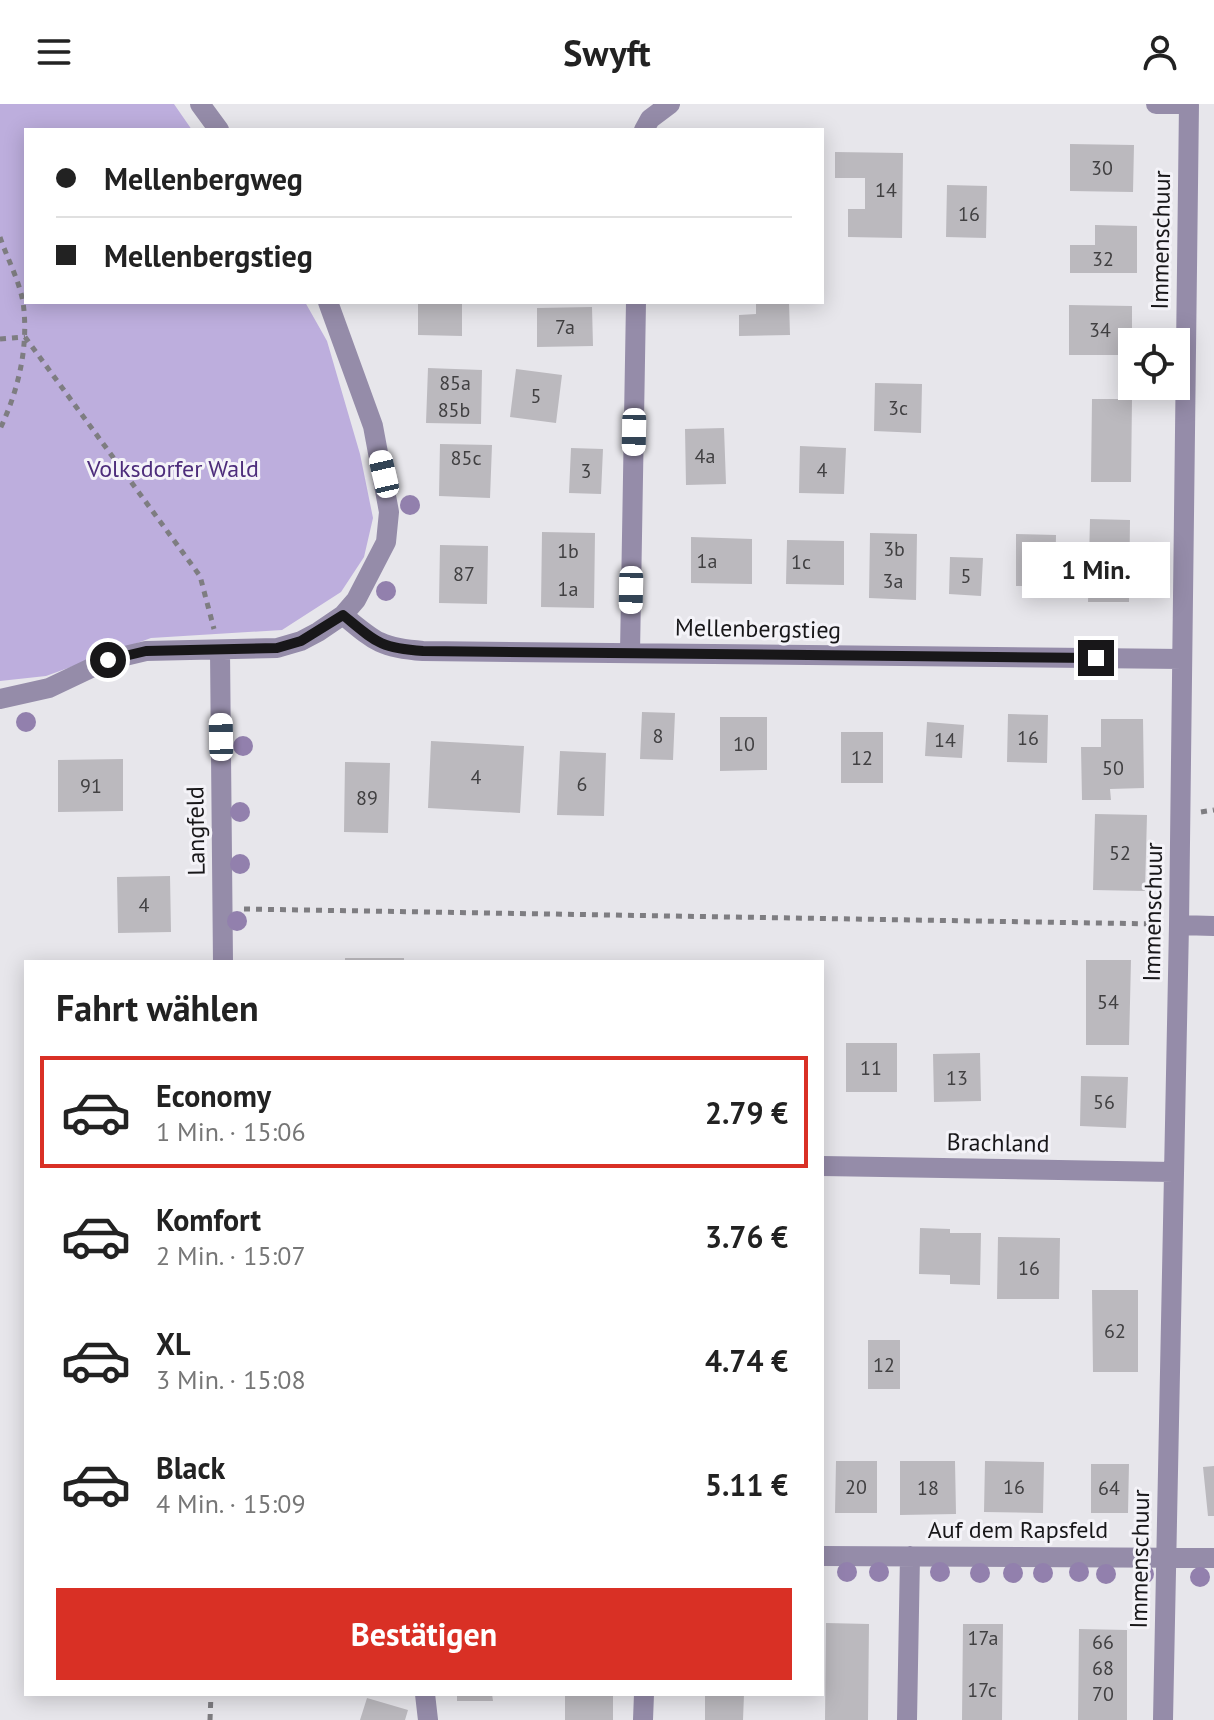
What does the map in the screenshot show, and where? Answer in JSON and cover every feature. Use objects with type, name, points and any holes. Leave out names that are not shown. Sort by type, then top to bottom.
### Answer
[{"type":"street","points":[[200,104],[218,128]]},
{"type":"street","points":[[645,128],[650,119],[670,104]]},
{"type":"street","points":[[1156,104],[1189,104]]},
{"type":"street","name":"Immenschuur","points":[[1163,1720],[1179,925],[1189,104]]},
{"type":"street","points":[[0,699],[49,688],[108,660],[146,651],[277,648],[301,641],[343,615],[367,581],[386,542],[389,512],[373,426],[329,304]]},
{"type":"street","points":[[630,653],[636,304]]},
{"type":"street","name":"Mellenbergstieg","points":[[343,615],[373,640],[392,649],[1182,659]]},
{"type":"street","name":"Langfeld","points":[[220,651],[223,960]]},
{"type":"street","points":[[1179,925],[1214,926]]},
{"type":"street","name":"Brachland","points":[[824,1166],[1173,1172]]},
{"type":"street","name":"Auf dem Rapsfeld","points":[[824,1556],[1214,1558]]},
{"type":"street","points":[[907,1720],[910,1556]]},
{"type":"street","points":[[425,1696],[428,1720]]},
{"type":"street","points":[[643,1720],[644,1696]]},
{"type":"path","points":[[0,237],[22,299],[25,337],[18,384],[0,429]]},
{"type":"path","points":[[0,339],[25,337]]},
{"type":"path","points":[[25,337],[200,576],[220,651]]},
{"type":"path","points":[[223,909],[1179,925]]},
{"type":"path","points":[[210,1720],[211,1696]]},
{"type":"green space","name":"Volksdorfer Wald","points":[[0,104],[174,104],[191,128],[24,128],[24,304],[306,304],[327,341],[360,454],[373,518],[364,557],[341,592],[282,630],[151,638],[46,676],[0,681]]},
{"type":"building","points":[[1070,144],[1134,145],[1133,192],[1070,191]]},
{"type":"building","points":[[835,152],[903,153],[902,238],[848,237],[848,209],[865,209],[865,178],[835,178]]},
{"type":"building","points":[[947,185],[987,186],[986,238],[946,237]]},
{"type":"building","points":[[1095,225],[1137,226],[1137,273],[1070,273],[1070,245],[1095,245]]},
{"type":"building","points":[[418,304],[462,304],[462,336],[418,335]]},
{"type":"building","points":[[756,304],[789,304],[790,335],[739,336],[739,315],[756,314]]},
{"type":"building","points":[[1069,305],[1132,306],[1132,328],[1118,328],[1118,355],[1069,355]]},
{"type":"building","points":[[592,307],[593,346],[537,347],[537,308]]},
{"type":"building","points":[[428,368],[482,370],[481,424],[426,423]]},
{"type":"building","points":[[516,369],[562,375],[556,423],[510,417]]},
{"type":"building","points":[[875,383],[922,384],[921,433],[874,431]]},
{"type":"building","points":[[1092,399],[1132,400],[1131,482],[1091,482]]},
{"type":"building","points":[[724,428],[726,484],[686,485],[685,429]]},
{"type":"building","points":[[440,444],[492,445],[490,498],[439,496]]},
{"type":"building","points":[[800,446],[846,448],[844,494],[799,493]]},
{"type":"building","points":[[571,448],[603,449],[601,494],[569,493]]},
{"type":"building","points":[[1090,519],[1130,520],[1129,602],[1088,602]]},
{"type":"building","points":[[542,532],[595,533],[594,608],[541,607]]},
{"type":"building","points":[[870,533],[917,534],[916,600],[869,598]]},
{"type":"building","points":[[1016,534],[1056,535],[1055,586],[1016,586]]},
{"type":"building","points":[[691,537],[752,539],[752,584],[691,583]]},
{"type":"building","points":[[787,540],[844,541],[844,585],[786,584]]},
{"type":"building","points":[[440,545],[488,546],[487,604],[439,603]]},
{"type":"building","points":[[950,557],[983,558],[981,596],[949,594]]},
{"type":"building","points":[[642,712],[675,713],[673,760],[640,759]]},
{"type":"building","points":[[1008,714],[1048,715],[1047,763],[1007,762]]},
{"type":"building","points":[[720,717],[767,717],[767,770],[720,771]]},
{"type":"building","points":[[1101,719],[1143,719],[1144,788],[1110,789],[1111,800],[1082,800],[1081,747],[1101,747]]},
{"type":"building","points":[[927,722],[964,725],[962,758],[925,756]]},
{"type":"building","points":[[841,732],[883,732],[883,783],[841,783]]},
{"type":"building","points":[[431,741],[524,746],[520,813],[428,808]]},
{"type":"building","points":[[560,751],[606,753],[604,816],[557,815]]},
{"type":"building","points":[[123,759],[123,811],[58,812],[58,760]]},
{"type":"building","points":[[345,762],[390,763],[388,833],[344,832]]},
{"type":"building","points":[[1095,814],[1147,815],[1145,891],[1093,890]]},
{"type":"building","points":[[170,876],[171,932],[118,933],[117,877]]},
{"type":"building","points":[[345,958],[404,958],[404,960]]},
{"type":"building","points":[[1086,960],[1131,960],[1129,1045],[1086,1045]]},
{"type":"building","points":[[846,1043],[897,1043],[897,1092],[846,1092]]},
{"type":"building","points":[[980,1053],[981,1101],[934,1102],[933,1054]]},
{"type":"building","points":[[1081,1076],[1128,1077],[1126,1128],[1080,1126]]},
{"type":"building","points":[[920,1228],[950,1229],[950,1233],[981,1233],[980,1285],[950,1284],[950,1275],[919,1274]]},
{"type":"building","points":[[998,1237],[1060,1238],[1059,1299],[997,1299]]},
{"type":"building","points":[[1092,1290],[1138,1290],[1138,1372],[1093,1372]]},
{"type":"building","points":[[868,1340],[900,1340],[900,1389],[868,1389]]},
{"type":"building","points":[[836,1461],[877,1461],[877,1513],[835,1513]]},
{"type":"building","points":[[900,1461],[955,1461],[956,1514],[900,1515]]},
{"type":"building","points":[[985,1461],[1044,1462],[1043,1513],[984,1512]]},
{"type":"building","points":[[1091,1464],[1129,1464],[1128,1513],[1091,1513]]},
{"type":"building","points":[[1214,1466],[1214,1516],[1208,1516],[1203,1467]]},
{"type":"building","points":[[826,1623],[869,1624],[868,1720],[825,1720]]},
{"type":"building","points":[[963,1624],[1003,1624],[1002,1720],[962,1720]]},
{"type":"building","points":[[1079,1629],[1127,1630],[1127,1720],[1078,1720]]},
{"type":"building","points":[[457,1696],[492,1696],[493,1701],[457,1701]]},
{"type":"building","points":[[565,1696],[613,1696],[613,1720],[565,1720]]},
{"type":"building","points":[[705,1696],[744,1696],[743,1720],[705,1720]]},
{"type":"building","points":[[367,1698],[408,1710],[405,1720],[360,1720]]},
{"type":"route","points":[[108,660],[146,651],[277,648],[301,641],[343,615],[373,640],[392,649],[423,651],[1096,658]]}]
